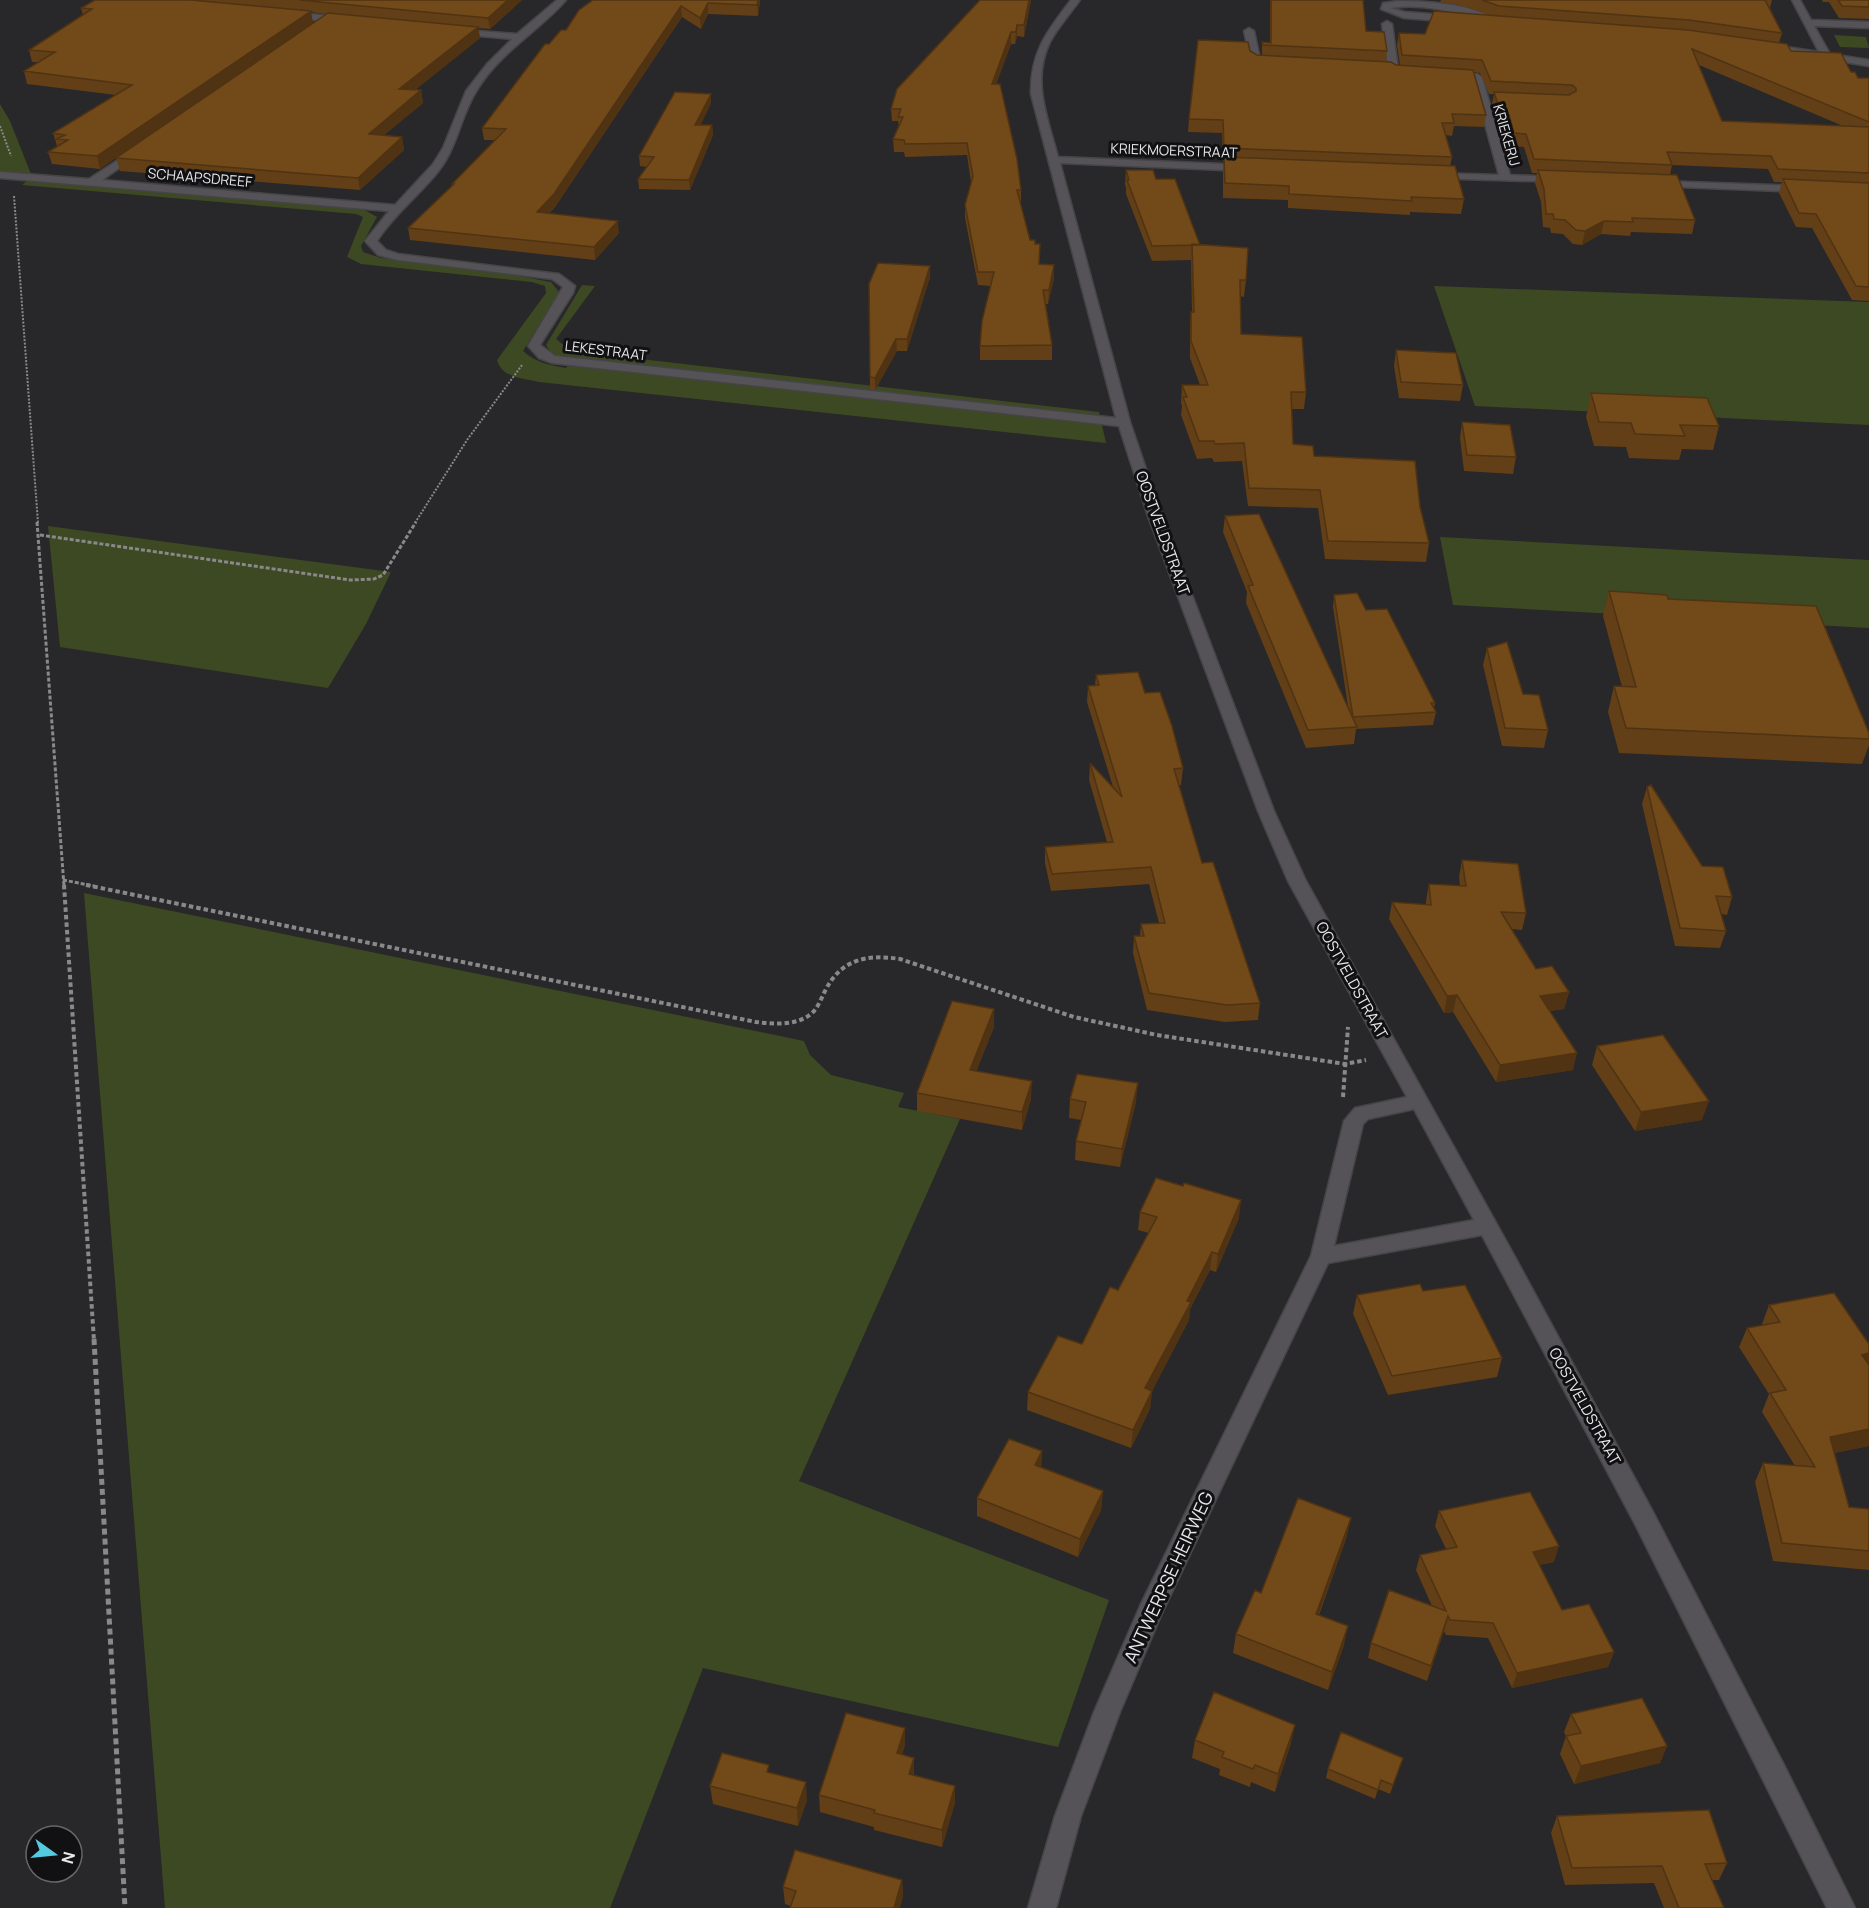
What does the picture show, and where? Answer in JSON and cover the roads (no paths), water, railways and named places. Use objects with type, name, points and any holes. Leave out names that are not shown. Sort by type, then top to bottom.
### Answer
[{"type":"street","points":[[397,208],[438,165],[451,145],[461,111],[473,89],[521,37],[562,0]]},
{"type":"street","name":"OOSTVELDSTRAAT","points":[[1076,0],[1044,44],[1035,75],[1036,94],[1124,422],[1155,516],[1266,812],[1297,881],[1633,1494],[1761,1742],[1841,1908]]},
{"type":"street","points":[[1796,0],[1826,56]]},
{"type":"street","points":[[1495,22],[1449,5],[1395,2],[1386,4],[1385,9],[1404,15],[1507,23]]},
{"type":"street","points":[[280,14],[350,21]]},
{"type":"street","points":[[318,26],[327,19]]},
{"type":"street","points":[[1808,23],[1869,25]]},
{"type":"street","points":[[1387,24],[1393,69]]},
{"type":"street","points":[[441,30],[521,37]]},
{"type":"street","points":[[1249,32],[1256,62],[1279,63]]},
{"type":"street","points":[[1761,46],[1869,63]]},
{"type":"street","points":[[1381,68],[1419,74]]},
{"type":"street","name":"KRIEKERIJ","points":[[1442,75],[1477,77],[1488,99],[1505,178]]},
{"type":"street","points":[[91,183],[150,142]]},
{"type":"street","name":"KRIEKMOERSTRAAT","points":[[1054,160],[1258,169]]},
{"type":"street","name":"SCHAAPSDREEF","points":[[6,175],[397,208]]},
{"type":"street","points":[[1423,175],[1575,181]]},
{"type":"street","points":[[1646,183],[1810,189]]},
{"type":"street","name":"LEKESTRAAT","points":[[397,208],[379,227],[371,241],[383,254],[555,276],[569,286],[534,346],[537,351],[552,359],[1124,422]]},
{"type":"street","name":"ANTWERPSE HEIRWEG","points":[[1042,1908],[1068,1816],[1107,1712],[1141,1632],[1321,1256],[1354,1120],[1362,1113],[1418,1101]]},
{"type":"street","points":[[1321,1256],[1486,1226]]}]
